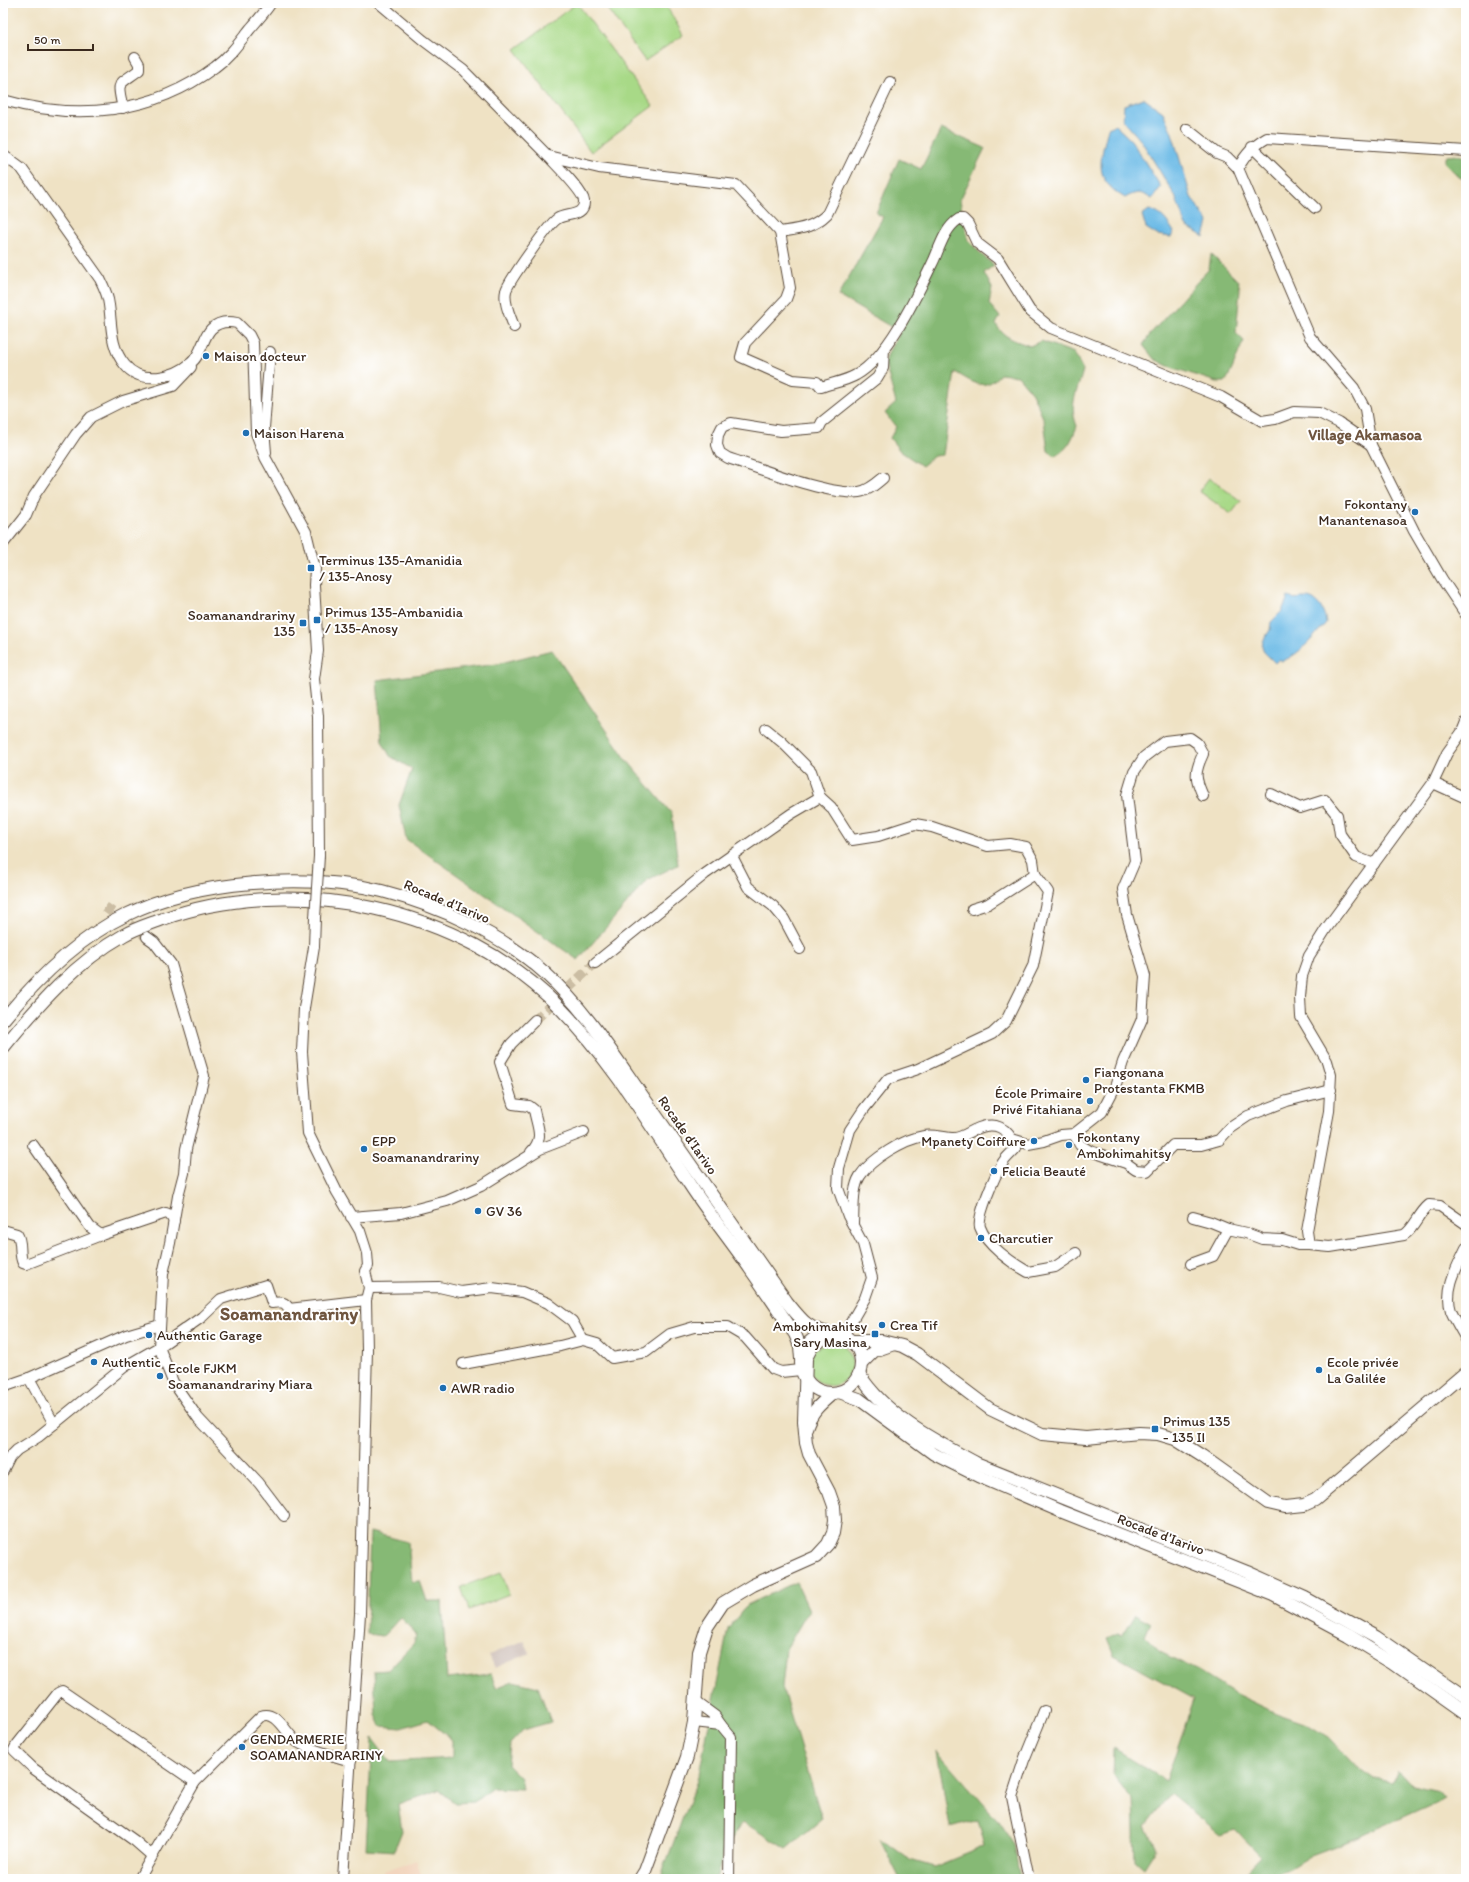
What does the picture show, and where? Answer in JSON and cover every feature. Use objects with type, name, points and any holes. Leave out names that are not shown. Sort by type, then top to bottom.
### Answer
[{"type":"main road","name":"Rocade d'Iarivo","points":[[3,1020],[50,971],[98,930],[128,914],[191,893],[233,885],[298,882],[339,885],[381,891],[417,902],[461,920],[506,944],[545,972],[572,1000],[613,1052],[787,1302],[805,1324],[816,1331],[847,1338]]},
{"type":"main road","name":"Rocade d'Iarivo","points":[[3,1048],[50,995],[89,959],[127,933],[183,912],[221,903],[253,900],[287,899],[335,901],[368,906],[428,924],[492,956],[529,980],[560,1008],[580,1029],[634,1101],[692,1188],[795,1334],[800,1346],[803,1370]]},
{"type":"main road","points":[[640,1879],[645,1870],[687,1757],[694,1722],[699,1652],[706,1627],[723,1603],[753,1586],[816,1557],[828,1544],[833,1533],[835,1520],[834,1506],[829,1492],[809,1454],[806,1443],[803,1370],[806,1346],[816,1337],[829,1333]]},
{"type":"main road","points":[[836,1393],[822,1392],[813,1388],[803,1370],[806,1358],[813,1345],[828,1336],[894,1344],[917,1354],[990,1409],[1042,1434],[1086,1438],[1139,1433],[1158,1434],[1175,1439],[1202,1456],[1268,1503],[1285,1507],[1304,1506],[1315,1500],[1466,1372]]},
{"type":"main road","points":[[847,1338],[856,1347],[860,1369]]},
{"type":"main road","points":[[805,1431],[809,1418],[817,1406],[836,1393],[851,1386],[860,1369],[874,1351],[894,1344]]},
{"type":"main road","name":"Rocade d'Iarivo","points":[[860,1369],[869,1390],[891,1410],[940,1444],[976,1463],[1247,1572],[1305,1598],[1376,1637],[1466,1699]]},
{"type":"main road","name":"Rocade d'Iarivo","points":[[836,1393],[858,1400],[934,1454],[978,1476],[1060,1511],[1242,1582],[1286,1602],[1348,1635],[1394,1663],[1466,1714]]},
{"type":"street","points":[[3,100],[31,106],[86,112],[123,108],[151,102],[194,82],[216,67],[232,51],[271,3]]},
{"type":"street","points":[[379,3],[423,40],[463,70],[548,156],[579,191],[584,199],[584,206],[580,212],[555,220],[511,280],[505,292],[506,305],[514,327]]},
{"type":"street","points":[[123,108],[118,88],[121,82],[139,70],[139,64],[135,57]]},
{"type":"street","points":[[780,232],[806,228],[818,222],[827,214],[890,82]]},
{"type":"street","points":[[1187,129],[1217,153],[1227,157],[1238,168],[1310,337],[1354,388],[1364,409],[1371,445],[1414,531],[1442,579],[1466,615]]},
{"type":"street","points":[[1238,168],[1245,155],[1252,147],[1267,138],[1466,151]]},
{"type":"street","points":[[1252,147],[1315,208]]},
{"type":"street","points":[[3,155],[22,169],[100,279],[107,292],[113,341],[117,353],[129,370],[143,377],[159,377],[178,371],[191,363],[202,348],[211,329],[223,323],[237,323],[249,335],[253,343],[256,433],[265,457],[306,532],[315,569],[314,585],[318,651],[314,679],[318,716],[319,856],[314,947],[304,1008],[302,1052],[308,1133],[351,1217],[360,1231],[367,1253],[368,1266],[365,1271],[369,1288],[366,1300],[367,1350],[364,1497],[358,1669],[343,1879]]},
{"type":"street","points":[[548,156],[615,170],[736,185],[780,232],[790,288],[786,299],[745,343],[741,357],[793,380],[817,382],[821,387],[856,376],[869,366],[884,349],[918,293],[948,228],[959,219],[963,219],[977,244],[998,259],[1030,311],[1051,328],[1221,397],[1262,421],[1275,419],[1294,412],[1319,412],[1339,423],[1371,445]]},
{"type":"street","points":[[882,478],[868,489],[859,492],[826,489],[728,458],[720,453],[717,445],[718,434],[722,427],[731,422],[781,431],[819,428],[822,422],[877,378],[883,368],[884,349]]},
{"type":"street","points":[[265,457],[266,444],[264,428],[270,352]]},
{"type":"street","points":[[3,544],[26,515],[34,496],[76,434],[91,417],[123,401],[173,386],[191,369],[191,363]]},
{"type":"street","points":[[1309,1245],[1307,1231],[1329,1111],[1331,1075],[1327,1061],[1301,1017],[1300,997],[1302,976],[1309,956],[1323,934],[1433,783],[1447,753],[1462,732],[1466,722]]},
{"type":"street","points":[[766,729],[782,742],[811,771],[820,797],[831,807],[852,840],[878,836],[915,824],[932,827],[988,846],[1010,844],[1026,848],[1033,860],[1035,874],[1048,892],[1033,966],[1006,1021],[992,1034],[918,1069],[888,1079],[864,1109],[850,1130],[839,1168],[838,1188],[853,1225],[863,1244],[872,1278],[865,1298],[847,1338]]},
{"type":"street","points":[[1012,1139],[1028,1144],[1044,1141],[1061,1135],[1074,1134],[1102,1112],[1116,1087],[1123,1062],[1142,1019],[1145,976],[1126,915],[1123,889],[1135,861],[1127,795],[1134,772],[1144,757],[1166,741],[1190,738],[1198,743],[1203,754],[1197,767],[1196,779],[1203,796]]},
{"type":"street","points":[[1433,783],[1466,798]]},
{"type":"street","points":[[1272,794],[1300,808],[1325,800],[1337,815],[1340,834],[1356,857],[1374,864]]},
{"type":"street","points":[[595,963],[681,893],[791,814],[820,797]]},
{"type":"street","points":[[732,856],[748,887],[773,906],[784,920],[800,949]]},
{"type":"street","points":[[972,910],[988,904],[1035,874]]},
{"type":"street","points":[[147,937],[154,942],[171,964],[204,1076],[186,1149],[184,1173],[163,1274],[159,1348],[174,1382],[198,1418],[259,1483],[284,1516]]},
{"type":"street","points":[[526,1158],[540,1141],[534,1110],[529,1106],[513,1104],[500,1062],[510,1044],[535,1020]]},
{"type":"street","points":[[1074,1134],[1080,1145],[1090,1151],[1126,1163],[1136,1170],[1147,1170],[1173,1145],[1201,1145],[1220,1140],[1230,1128],[1248,1116],[1287,1101],[1331,1090]]},
{"type":"street","points":[[853,1225],[854,1192],[860,1176],[870,1164],[898,1145],[923,1136],[936,1135],[955,1138],[988,1125],[1003,1128],[1012,1139],[1016,1148],[1002,1162],[979,1222],[984,1234],[1008,1260],[1028,1272],[1055,1267],[1076,1253]]},
{"type":"street","points":[[351,1217],[400,1213],[447,1200],[481,1186],[540,1149],[584,1132]]},
{"type":"street","points":[[33,1145],[90,1227],[101,1235]]},
{"type":"street","points":[[1193,1217],[1228,1229],[1246,1233],[1262,1240],[1282,1240],[1298,1245],[1330,1247],[1404,1235],[1411,1230],[1422,1211],[1429,1205],[1440,1206],[1466,1224]]},
{"type":"street","points":[[3,1230],[17,1234],[20,1241],[20,1259],[22,1263],[26,1264],[101,1235],[166,1213],[170,1215],[174,1221]]},
{"type":"street","points":[[1191,1264],[1213,1256],[1228,1229]]},
{"type":"street","points":[[1466,1248],[1453,1277],[1449,1296],[1451,1311],[1466,1339]]},
{"type":"street","points":[[3,1471],[10,1458],[17,1450],[38,1437],[124,1367],[159,1348],[202,1317],[221,1299],[266,1286],[272,1303],[286,1303],[289,1309],[366,1300]]},
{"type":"street","points":[[369,1288],[439,1287],[461,1292],[492,1288],[522,1292],[548,1303],[566,1317],[572,1322],[583,1340]]},
{"type":"street","points":[[3,1387],[29,1378],[126,1335],[160,1325]]},
{"type":"street","points":[[463,1364],[560,1346],[583,1340],[597,1344],[612,1358],[646,1352],[670,1334],[694,1327],[728,1327],[745,1337],[773,1369],[781,1372],[803,1370]]},
{"type":"street","points":[[29,1378],[54,1424]]},
{"type":"street","points":[[151,1855],[135,1841],[34,1769],[18,1756],[14,1750],[16,1746],[58,1693],[62,1691],[195,1782]]},
{"type":"street","points":[[696,1702],[715,1716],[732,1737],[729,1879]]},
{"type":"street","points":[[1028,1879],[1012,1796],[1044,1711]]},
{"type":"street","points":[[139,1879],[151,1855],[195,1782],[252,1724],[265,1714],[270,1715],[284,1726],[296,1742],[351,1761]]},
{"type":"street","points":[[694,1722],[721,1725]]},
{"type":"shaded area","points":[[524,1640],[530,1653],[495,1668],[489,1655]]},
{"type":"shaded area","points":[[416,1860],[422,1878],[385,1879],[383,1871]]},
{"type":"green space","points":[[577,3],[653,106],[591,152],[515,49]]},
{"type":"green space","points":[[603,3],[665,3],[683,35],[645,61]]},
{"type":"green space","points":[[941,129],[985,148],[960,200],[968,240],[994,265],[984,273],[992,288],[989,304],[1000,317],[996,324],[1006,336],[1030,346],[1041,341],[1074,353],[1083,370],[1073,411],[1077,426],[1069,444],[1055,456],[1048,451],[1044,420],[1032,393],[1018,376],[1000,374],[989,383],[978,384],[955,372],[943,455],[934,456],[922,466],[900,451],[890,438],[896,427],[885,413],[896,403],[885,363],[889,351],[900,332],[838,296],[883,217],[876,213],[899,159],[921,169]]},
{"type":"green space","points":[[1458,155],[1466,157],[1466,180],[1459,177],[1444,162],[1447,156]]},
{"type":"green space","points":[[1211,254],[1238,281],[1240,289],[1236,333],[1244,341],[1231,372],[1225,382],[1216,382],[1168,366],[1154,359],[1143,345],[1151,333],[1209,269]]},
{"type":"green space","points":[[1209,478],[1241,501],[1231,514],[1199,491]]},
{"type":"green space","points":[[552,650],[626,759],[672,814],[678,865],[647,880],[578,960],[406,839],[399,805],[412,769],[390,756],[382,741],[377,680],[497,664]]},
{"type":"green space","points":[[830,1341],[845,1346],[852,1360],[851,1369],[843,1382],[829,1386],[822,1384],[810,1372],[812,1351]]},
{"type":"green space","points":[[370,1532],[408,1542],[412,1582],[420,1581],[427,1601],[442,1601],[447,1679],[491,1674],[496,1688],[513,1681],[538,1687],[551,1722],[523,1730],[510,1744],[508,1765],[521,1778],[523,1789],[492,1788],[474,1802],[455,1803],[439,1790],[398,1804],[402,1831],[394,1851],[366,1849],[372,1738],[390,1762],[452,1758],[452,1740],[428,1720],[401,1728],[381,1726],[376,1715],[374,1671],[388,1670],[414,1643],[416,1635],[401,1617],[383,1636],[367,1634]]},
{"type":"green space","points":[[501,1572],[509,1594],[469,1610],[461,1587]]},
{"type":"green space","points":[[796,1582],[809,1610],[786,1649],[782,1687],[822,1819],[786,1849],[743,1822],[725,1848],[716,1879],[660,1879],[699,1774],[728,1629],[747,1605]]},
{"type":"green space","points":[[1135,1614],[1151,1623],[1145,1637],[1160,1652],[1199,1671],[1236,1694],[1276,1713],[1307,1724],[1331,1739],[1357,1767],[1374,1779],[1391,1782],[1398,1770],[1412,1785],[1439,1791],[1445,1798],[1354,1839],[1311,1855],[1290,1868],[1264,1879],[1253,1879],[1248,1871],[1261,1857],[1235,1830],[1220,1835],[1170,1794],[1145,1826],[1156,1849],[1144,1868],[1135,1860],[1133,1800],[1113,1775],[1114,1748],[1166,1781],[1194,1699],[1114,1655],[1107,1638],[1118,1633],[1123,1634]]},
{"type":"green space","points":[[937,1751],[996,1818],[1014,1845],[1020,1879],[900,1879],[879,1837],[910,1860],[934,1867],[985,1846],[978,1820],[950,1828]]},
{"type":"water","points":[[1143,98],[1163,112],[1172,133],[1191,197],[1208,222],[1204,237],[1186,226],[1175,196],[1142,142],[1123,120],[1124,105]]},
{"type":"water","points":[[1115,125],[1131,140],[1161,187],[1152,199],[1139,193],[1125,198],[1114,191],[1103,176],[1101,159],[1108,128]]},
{"type":"water","points":[[1149,210],[1161,215],[1166,221],[1174,232],[1171,237],[1157,235],[1146,228],[1142,215]]},
{"type":"water","points":[[1288,597],[1294,599],[1309,598],[1313,600],[1320,606],[1326,623],[1301,650],[1282,661],[1279,659],[1275,663],[1264,652],[1262,646],[1263,641],[1270,630],[1271,622],[1282,611]]},
{"type":"tunnel","points":[[105,907],[147,937]]},
{"type":"tunnel","points":[[535,1020],[595,963]]},
{"type":"place","name":"Maison docteur","points":[[206,356]]},
{"type":"place","name":"Maison Harena","points":[[246,433]]},
{"type":"place","name":"Fokontany Manantenasoa","points":[[1415,512]]},
{"type":"place","name":"Terminus 135-Amanidia / 135-Anosy","points":[[311,568]]},
{"type":"place","name":"Primus 135-Ambanidia / 135-Anosy","points":[[317,620]]},
{"type":"place","name":"Soamanandrariny 135","points":[[303,623]]},
{"type":"place","name":"Fiangonana Protestanta FKMB","points":[[1086,1080]]},
{"type":"place","name":"École Primaire Privé Fitahiana","points":[[1090,1101]]},
{"type":"place","name":"Mpanety Coiffure","points":[[1034,1141]]},
{"type":"place","name":"Fokontany Ambohimahitsy","points":[[1069,1145]]},
{"type":"place","name":"EPP Soamanandrariny","points":[[364,1149]]},
{"type":"place","name":"Felicia Beauté","points":[[994,1171]]},
{"type":"place","name":"GV 36","points":[[478,1211]]},
{"type":"place","name":"Charcutier","points":[[981,1238]]},
{"type":"place","name":"Crea Tif","points":[[882,1325]]},
{"type":"place","name":"Ambohimahitsy Sary Masina","points":[[875,1334]]},
{"type":"place","name":"Authentic Garage","points":[[149,1335]]},
{"type":"place","name":"Authentic","points":[[94,1362]]},
{"type":"place","name":"Ecole privée La Galilée","points":[[1319,1370]]},
{"type":"place","name":"Ecole FJKM Soamanandrariny Miara","points":[[160,1376]]},
{"type":"place","name":"AWR radio","points":[[443,1388]]},
{"type":"place","name":"Primus 135 - 135 II","points":[[1155,1429]]},
{"type":"place","name":"GENDARMERIE SOAMANANDRARINY","points":[[242,1747]]},
{"type":"district","name":"Village Akamasoa","points":[[1365,435]]},
{"type":"district","name":"Soamanandrariny","points":[[289,1314]]}]
